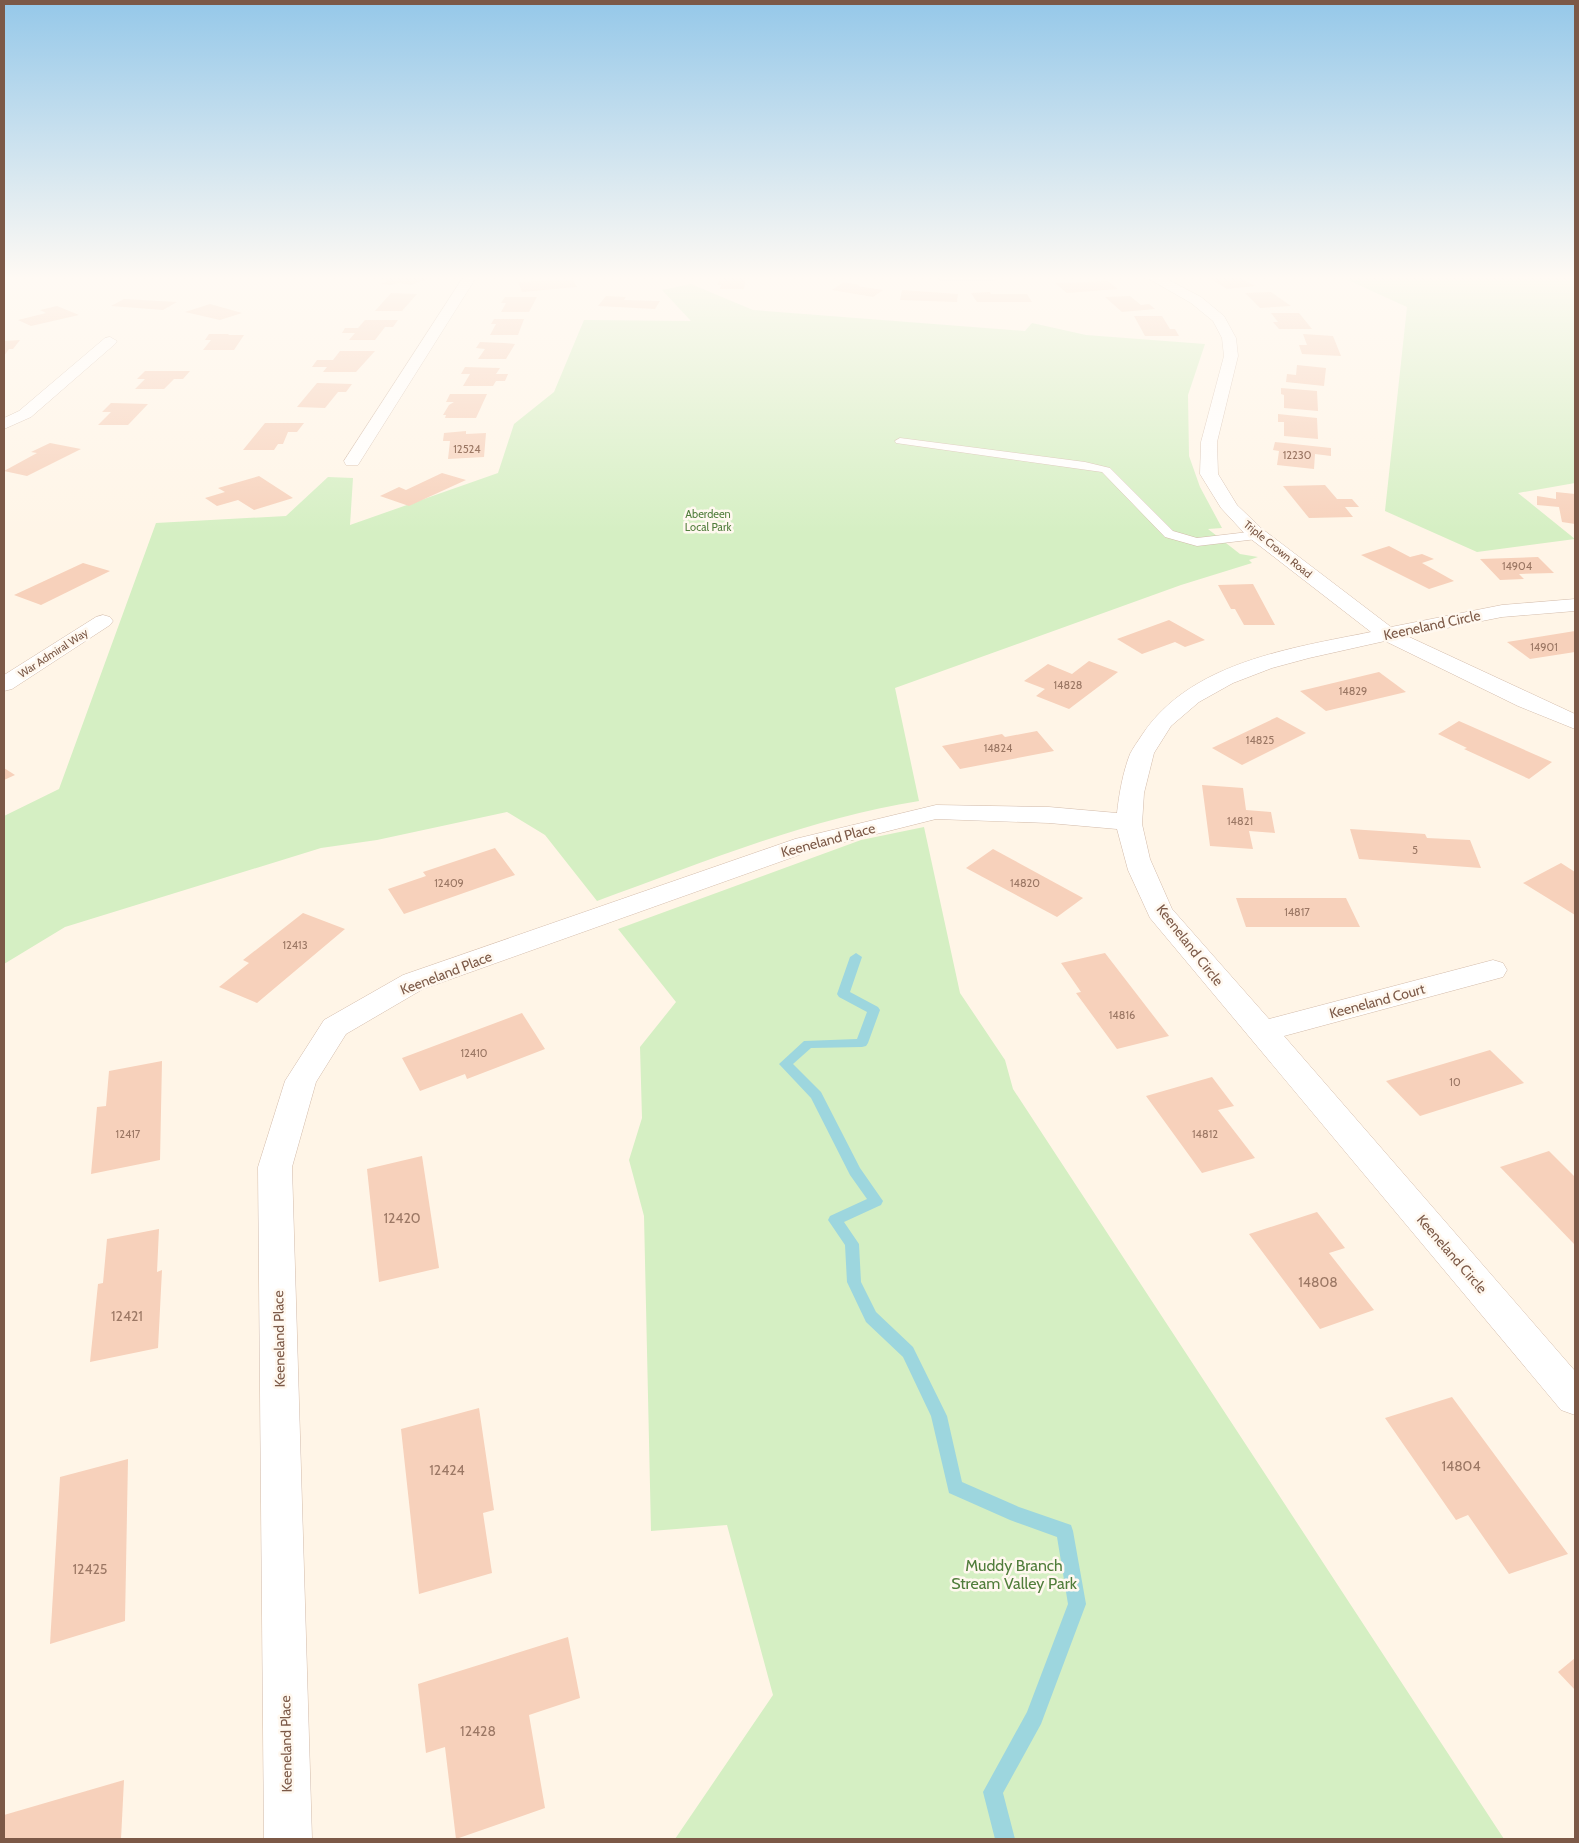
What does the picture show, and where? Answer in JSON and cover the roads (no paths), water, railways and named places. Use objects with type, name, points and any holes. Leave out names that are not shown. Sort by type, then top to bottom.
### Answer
[{"type":"street","points":[[4,424],[25,414],[85,362]]},
{"type":"street","points":[[352,461],[416,362]]},
{"type":"street","name":"Triple Crown Road","points":[[1230,362],[1209,442],[1209,474],[1230,508],[1257,535],[1388,634],[1526,701],[1575,722]]},
{"type":"street","name":"Keeneland Circle","points":[[1575,605],[1486,613],[1278,658],[1197,692],[1171,712],[1149,740],[1134,772],[1129,822],[1138,865],[1160,912],[1575,1398]]},
{"type":"street","name":"War Admiral Way","points":[[4,684],[103,621]]},
{"type":"street","name":"Keeneland Place","points":[[288,1839],[275,1166],[301,1081],[334,1026],[413,982],[804,844],[936,812],[1049,815],[1129,822]]},
{"type":"street","name":"Keeneland Court","points":[[1261,1032],[1493,970]]},
{"type":"lane","points":[[900,441],[1085,465],[1106,470],[1169,534],[1197,542],[1257,535]]},
{"type":"waterway","points":[[856,957],[843,994],[874,1010],[862,1043],[808,1044],[785,1064],[816,1095],[855,1171],[876,1201],[835,1220],[852,1244],[854,1282],[871,1317],[908,1352],[939,1416],[955,1487],[1016,1514],[1065,1531],[1077,1604],[1034,1717],[993,1792],[1005,1839]]},
{"type":"park label","name":"Aberdeen Local Park","points":[[708,520]]},
{"type":"park label","name":"Muddy Branch Stream Valley Park","points":[[1014,1574]]}]
